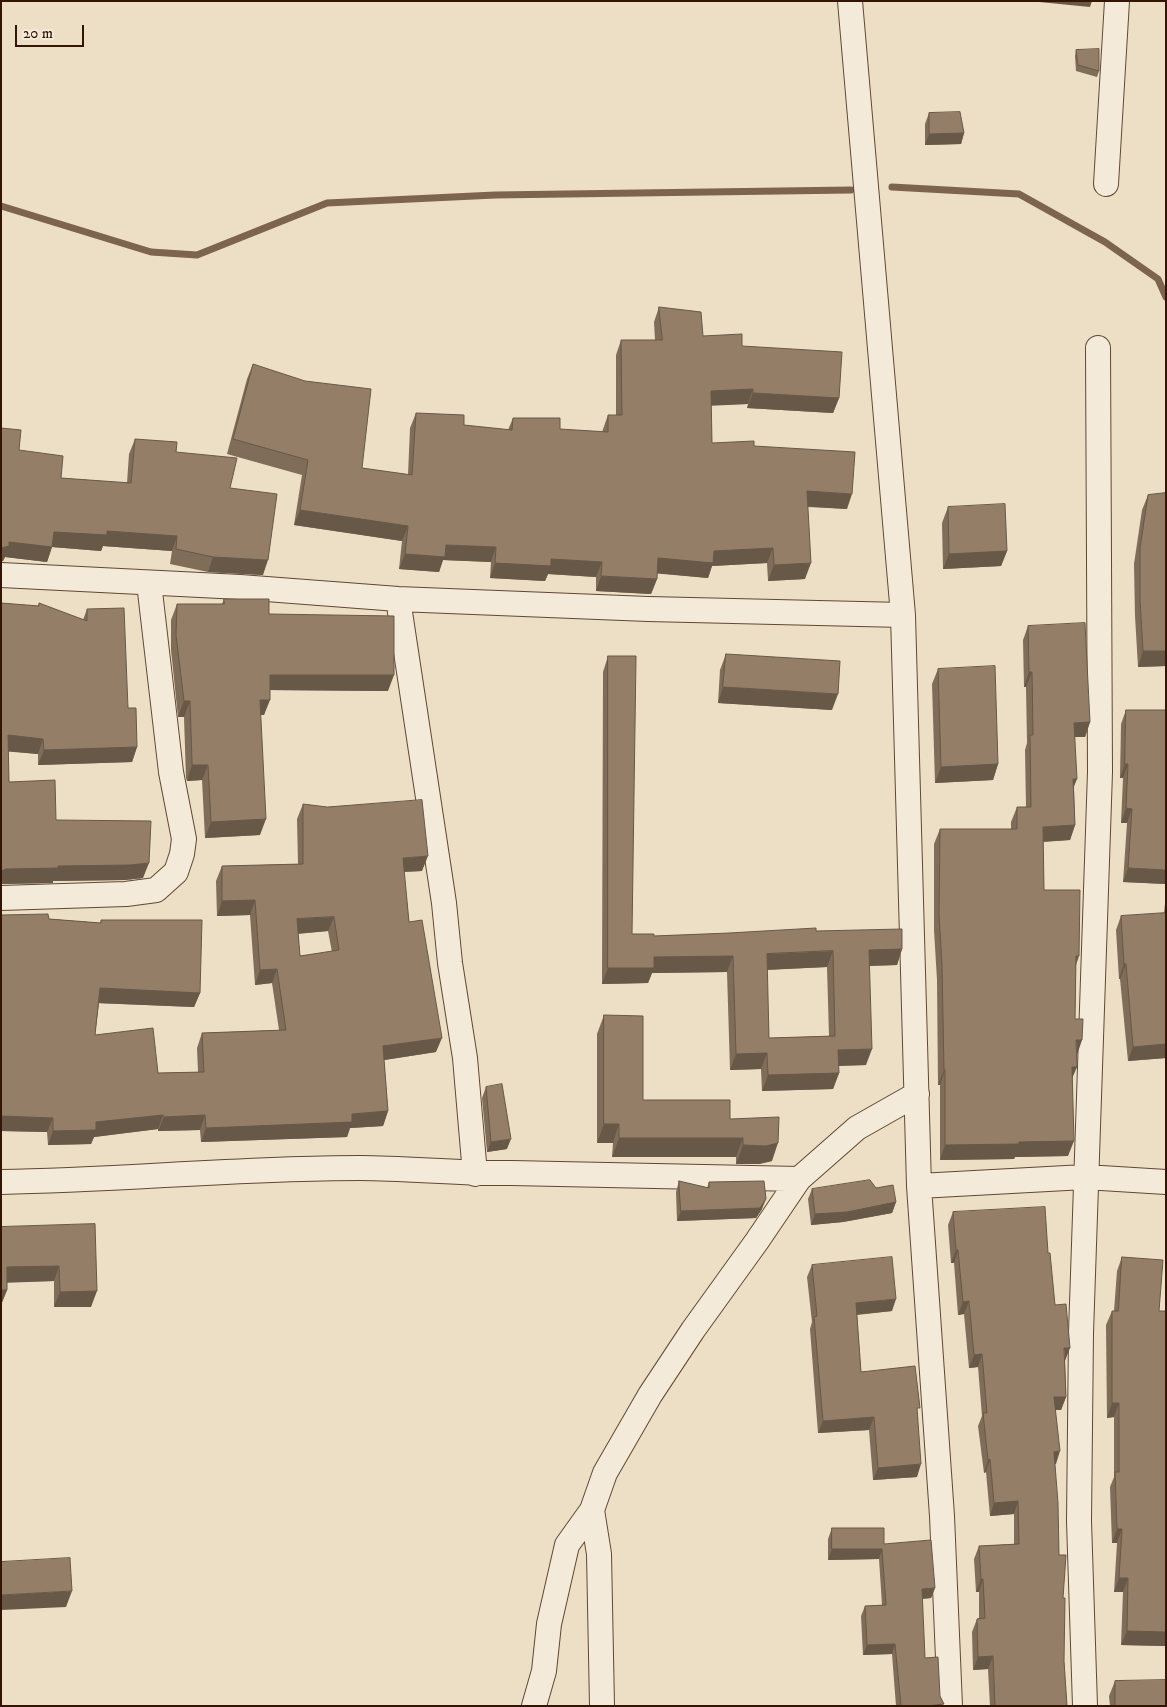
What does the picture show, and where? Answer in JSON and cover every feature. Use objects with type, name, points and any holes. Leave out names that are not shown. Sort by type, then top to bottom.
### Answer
[{"type":"street","points":[[850,1],[903,615],[919,1186],[942,1516],[950,1706]]},
{"type":"street","points":[[1106,184],[1117,1]]},
{"type":"street","points":[[1085,1706],[1079,1521],[1085,1177],[1100,772],[1098,348]]},
{"type":"street","points":[[1,575],[240,587],[398,599],[648,609],[903,615]]},
{"type":"street","points":[[1,898],[126,894],[156,890],[176,872],[182,854],[184,839],[171,772],[149,582]]},
{"type":"street","points":[[398,599],[444,903],[450,963],[465,1058],[475,1174]]},
{"type":"street","points":[[534,1706],[544,1671],[550,1624],[567,1545],[592,1510],[605,1473],[650,1394],[693,1330],[758,1241],[799,1179],[857,1128],[917,1094]]},
{"type":"street","points":[[1,1182],[246,1170],[362,1168],[475,1174],[511,1173],[799,1179]]},
{"type":"street","points":[[919,1186],[1085,1177],[1166,1182]]},
{"type":"street","points":[[592,1510],[599,1554],[602,1706]]},
{"type":"building","points":[[1099,49],[1099,71],[1078,65],[1076,50]]},
{"type":"building","points":[[960,112],[964,133],[929,134],[929,113]]},
{"type":"building","points":[[659,307],[701,312],[703,336],[742,334],[742,346],[842,352],[839,398],[753,393],[753,389],[711,391],[712,443],[754,441],[754,446],[855,452],[852,494],[807,491],[811,563],[774,565],[773,548],[714,551],[713,563],[658,558],[657,579],[601,576],[602,562],[551,559],[551,566],[495,563],[496,547],[446,545],[445,557],[405,554],[408,526],[300,510],[308,460],[233,439],[253,364],[305,381],[371,389],[362,468],[412,475],[416,413],[464,415],[464,425],[512,430],[513,418],[560,418],[560,429],[608,432],[608,415],[622,415],[621,340],[662,340]]},
{"type":"building","points":[[1,428],[21,430],[19,450],[63,456],[61,478],[131,483],[135,439],[177,442],[176,452],[237,458],[230,488],[277,494],[268,560],[213,557],[176,549],[177,536],[107,531],[107,535],[54,532],[52,547],[9,542],[9,546],[1,548]]},
{"type":"building","points":[[1166,493],[1166,651],[1143,651],[1140,600],[1140,548],[1148,495]]},
{"type":"building","points":[[1005,504],[1007,551],[949,554],[948,507]]},
{"type":"building","points":[[224,599],[269,599],[269,614],[394,616],[394,675],[270,675],[270,700],[260,700],[266,819],[211,822],[208,765],[192,765],[190,701],[184,701],[176,635],[177,604],[224,604]]},
{"type":"building","points":[[1,603],[39,606],[39,603],[87,621],[87,609],[124,608],[128,708],[136,708],[137,747],[44,750],[43,739],[8,735],[9,782],[55,780],[56,820],[151,821],[149,863],[58,866],[58,868],[6,869],[1,871]]},
{"type":"building","points":[[1085,623],[1090,722],[1074,723],[1077,779],[1073,779],[1075,825],[1043,827],[1044,890],[1080,890],[1079,956],[1076,956],[1075,1019],[1083,1019],[1082,1040],[1076,1040],[1077,1067],[1072,1067],[1074,1141],[945,1145],[945,1070],[939,915],[940,829],[1017,829],[1017,807],[1031,807],[1030,735],[1033,735],[1032,672],[1029,672],[1028,626]]},
{"type":"building","points":[[726,654],[840,661],[838,694],[723,687]]},
{"type":"building","points":[[608,656],[636,656],[632,934],[654,934],[654,936],[816,928],[816,931],[902,929],[902,949],[869,950],[872,1049],[838,1050],[839,1073],[768,1075],[767,1053],[736,1054],[733,956],[654,957],[654,968],[608,968]],"holes":[[[833,951],[835,1036],[769,1038],[767,954]]]},
{"type":"building","points":[[995,666],[998,764],[941,767],[938,669]]},
{"type":"building","points":[[1126,710],[1166,710],[1166,870],[1128,868],[1132,809],[1126,808],[1128,764],[1125,764]]},
{"type":"building","points":[[422,800],[428,856],[403,858],[409,922],[422,920],[442,1038],[383,1046],[388,1111],[352,1114],[352,1122],[206,1128],[205,1115],[164,1117],[163,1115],[96,1122],[96,1130],[53,1131],[53,1118],[1,1116],[1,915],[48,914],[49,919],[101,923],[101,920],[202,920],[200,993],[100,988],[95,1035],[153,1028],[158,1073],[204,1072],[202,1033],[286,1030],[277,969],[260,970],[255,900],[222,901],[222,866],[303,864],[303,804],[327,807]],"holes":[[[334,917],[339,950],[300,956],[297,919]]]},
{"type":"building","points":[[1166,913],[1166,1044],[1133,1047],[1121,916]]},
{"type":"building","points":[[604,1015],[643,1016],[643,1100],[730,1100],[730,1119],[779,1117],[778,1143],[766,1146],[743,1145],[743,1138],[619,1138],[619,1124],[604,1124]]},
{"type":"building","points":[[502,1084],[511,1139],[491,1142],[486,1087]]},
{"type":"building","points":[[870,1180],[876,1188],[893,1185],[896,1202],[847,1212],[815,1214],[812,1189]]},
{"type":"building","points":[[679,1181],[709,1188],[709,1182],[764,1181],[766,1199],[760,1208],[681,1211]]},
{"type":"building","points":[[1045,1207],[1048,1253],[1050,1253],[1055,1305],[1066,1304],[1070,1348],[1064,1348],[1066,1397],[1054,1397],[1060,1451],[1054,1452],[1058,1503],[1059,1555],[1066,1555],[1063,1598],[1065,1598],[1064,1661],[1067,1706],[995,1706],[993,1656],[978,1657],[977,1619],[985,1618],[979,1546],[1019,1544],[1018,1501],[994,1503],[983,1413],[987,1413],[982,1354],[974,1355],[969,1301],[963,1302],[953,1212]]},
{"type":"building","points":[[95,1224],[97,1291],[60,1292],[59,1266],[7,1267],[7,1290],[1,1290],[1,1227]]},
{"type":"building","points":[[892,1257],[896,1299],[856,1303],[861,1372],[915,1366],[920,1408],[917,1408],[921,1464],[878,1468],[874,1417],[823,1421],[814,1317],[817,1316],[812,1265]]},
{"type":"building","points":[[1122,1257],[1163,1260],[1159,1311],[1166,1311],[1166,1632],[1127,1631],[1128,1578],[1119,1578],[1122,1529],[1117,1529],[1115,1472],[1119,1472],[1119,1403],[1112,1403],[1112,1311],[1118,1311]]},
{"type":"building","points":[[832,1528],[884,1528],[884,1544],[931,1540],[935,1588],[922,1589],[925,1658],[938,1657],[940,1696],[944,1704],[901,1706],[895,1644],[867,1645],[865,1606],[886,1605],[882,1549],[832,1549]]},
{"type":"building","points":[[70,1558],[72,1591],[1,1595],[1,1562]]},
{"type":"building","points":[[1166,1680],[1166,1706],[1115,1706],[1115,1681]]},
{"type":"waterway","points":[[892,187],[1019,194],[1105,242],[1158,279],[1166,297]]},
{"type":"waterway","points":[[1,206],[151,252],[197,255],[327,203],[495,195],[851,190]]}]
